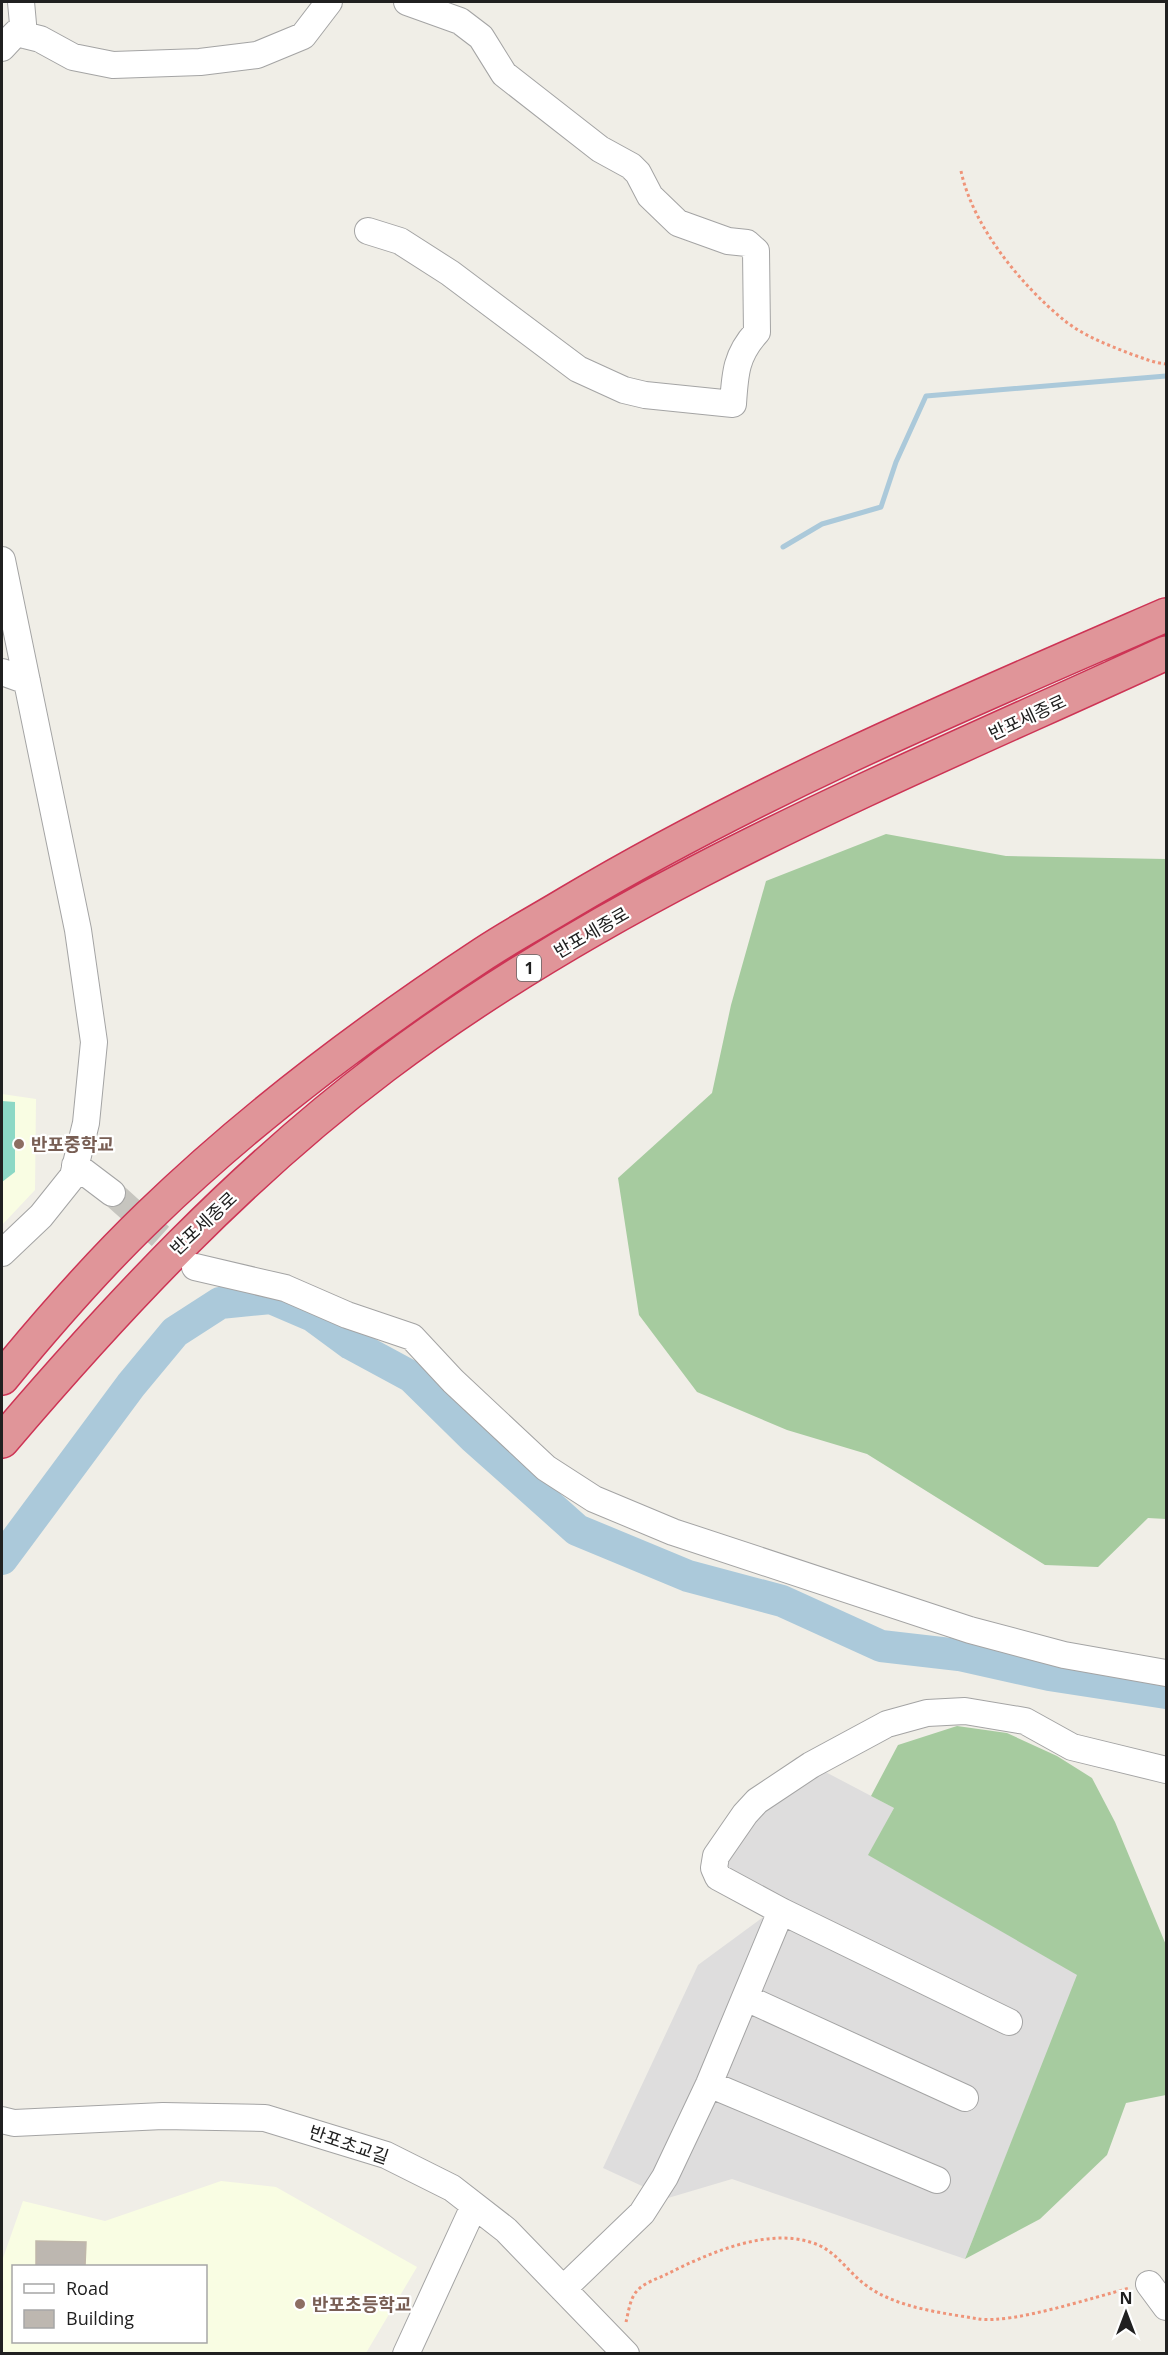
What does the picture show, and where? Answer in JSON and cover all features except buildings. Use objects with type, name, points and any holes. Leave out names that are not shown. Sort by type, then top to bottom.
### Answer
[{"type":"highway","name":"반포세종로","points":[[2,1378],[46,1326],[148,1216],[265,1113],[484,953],[615,875],[715,821],[944,712],[1167,615]]},
{"type":"highway","name":"반포세종로","points":[[2,1441],[74,1355],[172,1251],[286,1146],[384,1066],[503,984],[730,854],[828,806],[1167,653]]},
{"type":"street","points":[[21,2],[24,35]]},
{"type":"street","points":[[2,48],[16,33],[40,39],[73,57],[113,65],[211,60],[257,55],[303,36],[329,2]]},
{"type":"street","points":[[369,231],[400,241],[450,273],[578,369],[624,390],[645,395],[733,404],[735,374],[744,347],[757,332],[756,251],[747,243],[728,241],[678,223],[650,196],[638,173],[631,166],[600,149],[504,74],[481,37],[460,21],[407,2]]},
{"type":"street","points":[[2,560],[78,930],[94,1042],[87,1123],[73,1176],[41,1216],[2,1253]]},
{"type":"street","points":[[2,672],[27,681]]},
{"type":"street","points":[[75,1164],[111,1193]]},
{"type":"street","points":[[195,1267],[285,1288],[347,1315],[412,1336],[453,1381],[546,1468],[594,1499],[643,1520],[673,1532],[970,1630],[1064,1655],[1167,1672]]},
{"type":"street","points":[[1009,2022],[781,1911],[718,1877],[714,1868],[716,1856],[745,1814],[757,1801],[811,1765],[887,1724],[927,1713],[965,1711],[1025,1721],[1072,1747],[1167,1770]]},
{"type":"street","points":[[563,2289],[642,2213],[665,2177],[709,2084],[781,1911]]},
{"type":"street","points":[[746,1998],[965,2098]]},
{"type":"street","points":[[709,2084],[937,2180]]},
{"type":"street","name":"반포초교길","points":[[2,2120],[14,2123],[163,2116],[265,2118],[386,2155],[452,2188],[506,2230],[624,2352]]},
{"type":"street","points":[[406,2354],[474,2206]]},
{"type":"street","points":[[1149,2284],[1167,2307]]},
{"type":"path","points":[[961,171],[965,189],[986,233],[1019,274],[1066,321],[1102,343],[1167,364]]},
{"type":"path","points":[[624,2352],[623,2330],[635,2293],[649,2283],[701,2256],[735,2246],[767,2241],[789,2239],[809,2241],[829,2249],[865,2285],[882,2295],[903,2303],[982,2320],[1030,2313],[1149,2284]]},
{"type":"shaded area","name":"반포중학교","points":[[2,1094],[36,1099],[35,1190],[2,1225]]},
{"type":"shaded area","points":[[797,1757],[894,1808],[869,1855],[1078,1975],[965,2259],[732,2179],[668,2198],[603,2168],[698,1965],[766,1915],[721,1893],[702,1867],[740,1802]]},
{"type":"shaded area","name":"반포초등학교","points":[[221,2181],[276,2187],[417,2267],[366,2353],[2,2354],[2,2261],[23,2201],[105,2221]]},
{"type":"green space","points":[[886,834],[1006,856],[1166,859],[1166,1519],[1148,1518],[1098,1567],[1045,1565],[867,1454],[787,1430],[697,1392],[639,1315],[618,1178],[712,1093],[731,1005],[766,881]]},
{"type":"green space","points":[[2,1101],[15,1102],[15,1172],[2,1182]]},
{"type":"green space","points":[[957,1726],[1007,1733],[1057,1756],[1092,1778],[1115,1822],[1166,1945],[1166,2095],[1126,2103],[1107,2155],[1040,2219],[965,2259],[1077,1975],[868,1855],[894,1808],[871,1796],[898,1745]]},
{"type":"waterway","points":[[783,547],[822,524],[881,507],[896,462],[926,396],[1166,376]]},
{"type":"waterway","points":[[2,1559],[131,1385],[175,1332],[220,1303],[271,1298],[313,1316],[351,1344],[412,1377],[474,1438],[577,1530],[688,1576],[782,1601],[881,1646],[959,1655],[1049,1675],[1166,1693]]},
{"type":"tunnel","points":[[112,1193],[188,1261]]},
{"type":"place","name":"반포중학교","points":[[19,1144]]},
{"type":"place","name":"반포초등학교","points":[[300,2304]]}]
